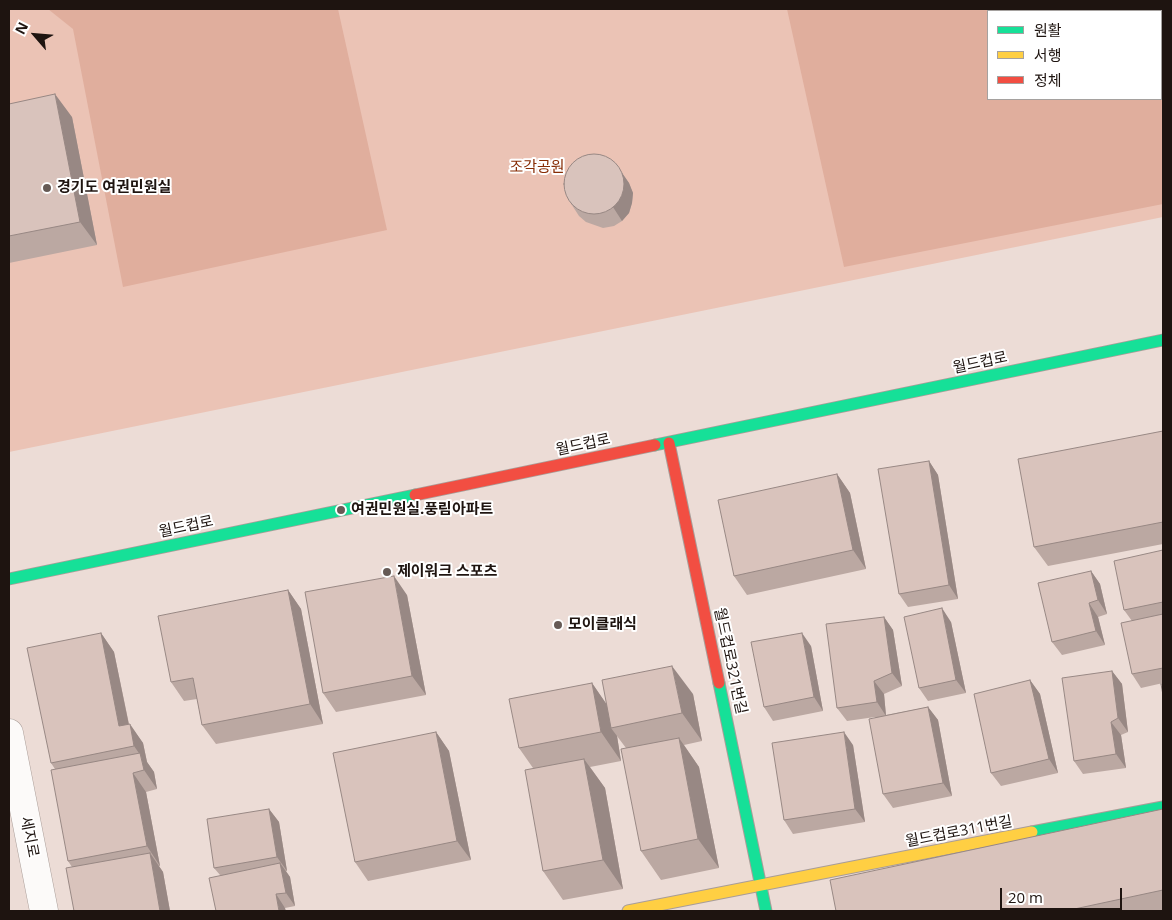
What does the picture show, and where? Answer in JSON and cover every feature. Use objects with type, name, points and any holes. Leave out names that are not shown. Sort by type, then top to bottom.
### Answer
[{"type":"street","name":"월드컵로","points":[[9,579],[1163,340]]},
{"type":"street","name":"월드컵로321번길","points":[[669,442],[766,911]]},
{"type":"street","name":"세지로","points":[[9,733],[44,911]]},
{"type":"street","name":"월드컵로311번길","points":[[761,886],[1163,807]]},
{"type":"street","points":[[628,911],[761,886]]},
{"type":"green space","name":"조각공원","points":[[9,9],[1163,9],[1163,217],[9,452]]},
{"type":"shaded area","points":[[48,9],[338,9],[387,230],[123,287],[73,29]]},
{"type":"shaded area","points":[[787,9],[1163,9],[1163,204],[844,267]]},
{"type":"building","name":"경기도 여권민원실","points":[[55,94],[80,222],[9,236],[9,104]]},
{"type":"building","points":[[594,154],[610,159],[615,163],[619,168],[624,184],[619,200],[615,205],[610,209],[594,214],[578,209],[573,205],[569,200],[564,184],[569,168],[573,163],[578,159]]},
{"type":"building","points":[[1163,431],[1163,522],[1034,547],[1018,459]]},
{"type":"building","points":[[929,461],[949,585],[899,594],[878,469]]},
{"type":"building","points":[[837,474],[853,550],[734,576],[718,500]]},
{"type":"building","points":[[1163,550],[1163,602],[1124,610],[1114,561]]},
{"type":"building","points":[[1091,571],[1098,600],[1089,603],[1096,631],[1052,642],[1038,583]]},
{"type":"building","points":[[394,576],[412,676],[323,693],[305,592]]},
{"type":"building","points":[[288,590],[310,704],[202,725],[193,678],[171,682],[158,616]]},
{"type":"building","points":[[942,608],[956,680],[919,688],[904,617]]},
{"type":"building","points":[[1163,614],[1163,668],[1132,674],[1121,623]]},
{"type":"building","points":[[884,617],[892,673],[874,681],[877,702],[837,708],[826,624]]},
{"type":"building","points":[[101,633],[119,726],[130,724],[134,746],[51,763],[27,648]]},
{"type":"building","points":[[802,633],[814,697],[764,707],[751,642]]},
{"type":"building","points":[[672,666],[682,713],[611,728],[602,680]]},
{"type":"building","points":[[1112,671],[1118,718],[1111,722],[1116,754],[1074,761],[1062,678]]},
{"type":"building","points":[[1030,680],[1049,759],[991,773],[974,694]]},
{"type":"building","points":[[592,683],[601,732],[519,748],[509,699]]},
{"type":"building","points":[[928,707],[943,783],[883,794],[869,719]]},
{"type":"building","points":[[436,732],[457,841],[355,862],[333,753]]},
{"type":"building","points":[[844,732],[855,809],[784,820],[772,743]]},
{"type":"building","points":[[679,738],[698,839],[641,851],[621,749]]},
{"type":"building","points":[[140,753],[144,770],[133,773],[147,846],[68,861],[51,770]]},
{"type":"building","points":[[584,759],[603,860],[543,871],[525,770]]},
{"type":"building","points":[[269,809],[277,857],[214,868],[207,819]]},
{"type":"building","points":[[1163,809],[1163,890],[1065,911],[836,911],[830,880]]},
{"type":"building","points":[[150,853],[160,911],[74,911],[66,868]]},
{"type":"building","points":[[280,863],[286,893],[276,894],[279,911],[216,911],[209,878]]},
{"type":"traffic: fast","points":[[655,445],[1163,340]]},
{"type":"traffic: fast","points":[[9,579],[415,495]]},
{"type":"traffic: fast","points":[[719,683],[766,911]]},
{"type":"traffic: fast","points":[[1032,832],[1163,807]]},
{"type":"traffic: slow","points":[[628,911],[1032,832]]},
{"type":"traffic: jam","points":[[669,443],[719,683]]},
{"type":"traffic: jam","points":[[415,495],[655,445]]},
{"type":"place","name":"경기도 여권민원실","points":[[47,188]]},
{"type":"place","name":"여권민원실.풍림아파트","points":[[341,510]]},
{"type":"place","name":"제이워크 스포츠","points":[[387,572]]},
{"type":"place","name":"모이클래식","points":[[558,625]]}]
